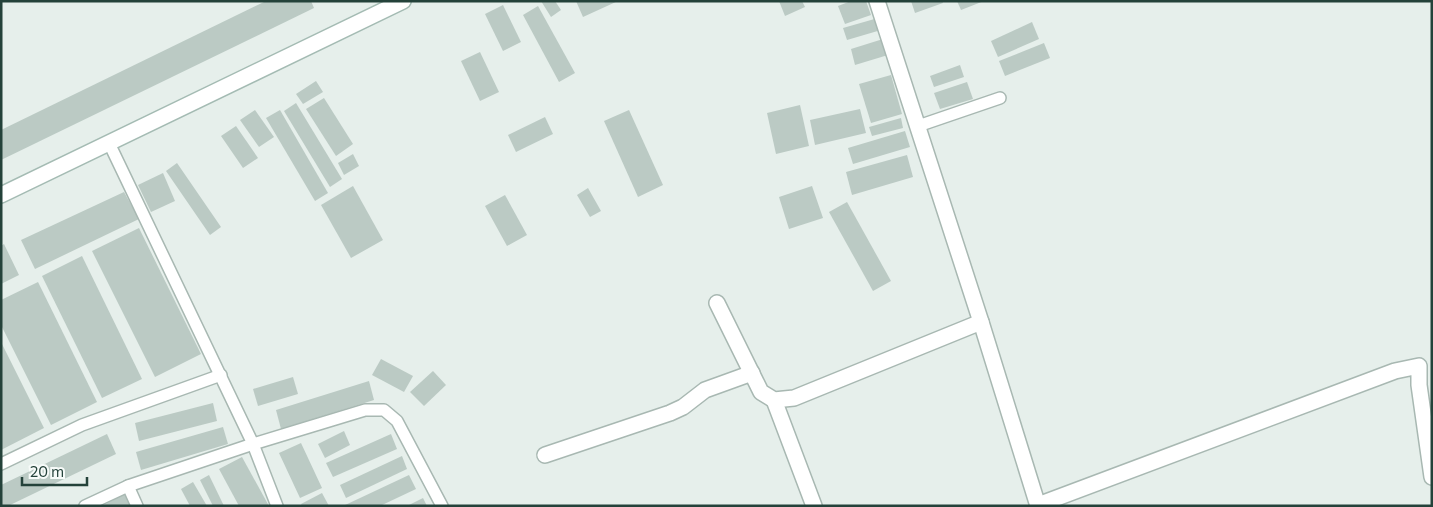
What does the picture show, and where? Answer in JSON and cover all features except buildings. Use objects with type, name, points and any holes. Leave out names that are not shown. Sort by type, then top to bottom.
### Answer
[{"type":"street","points":[[1,195],[403,1]]},
{"type":"street","points":[[877,1],[982,322],[1038,505],[1395,371],[1425,363]]},
{"type":"street","points":[[717,303],[762,392],[774,400],[814,506]]},
{"type":"street","points":[[774,400],[794,398],[982,322]]},
{"type":"street","points":[[1425,363],[1419,385],[1432,477]]},
{"type":"street","points":[[545,455],[670,413],[683,407],[705,390],[752,373]]},
{"type":"lane","points":[[918,126],[1000,98]]},
{"type":"lane","points":[[109,143],[253,444],[277,506]]},
{"type":"lane","points":[[1,464],[82,425],[221,375]]},
{"type":"lane","points":[[85,506],[128,486],[253,444],[365,410],[384,410],[397,421],[442,506]]},
{"type":"lane","points":[[128,486],[137,506]]}]
